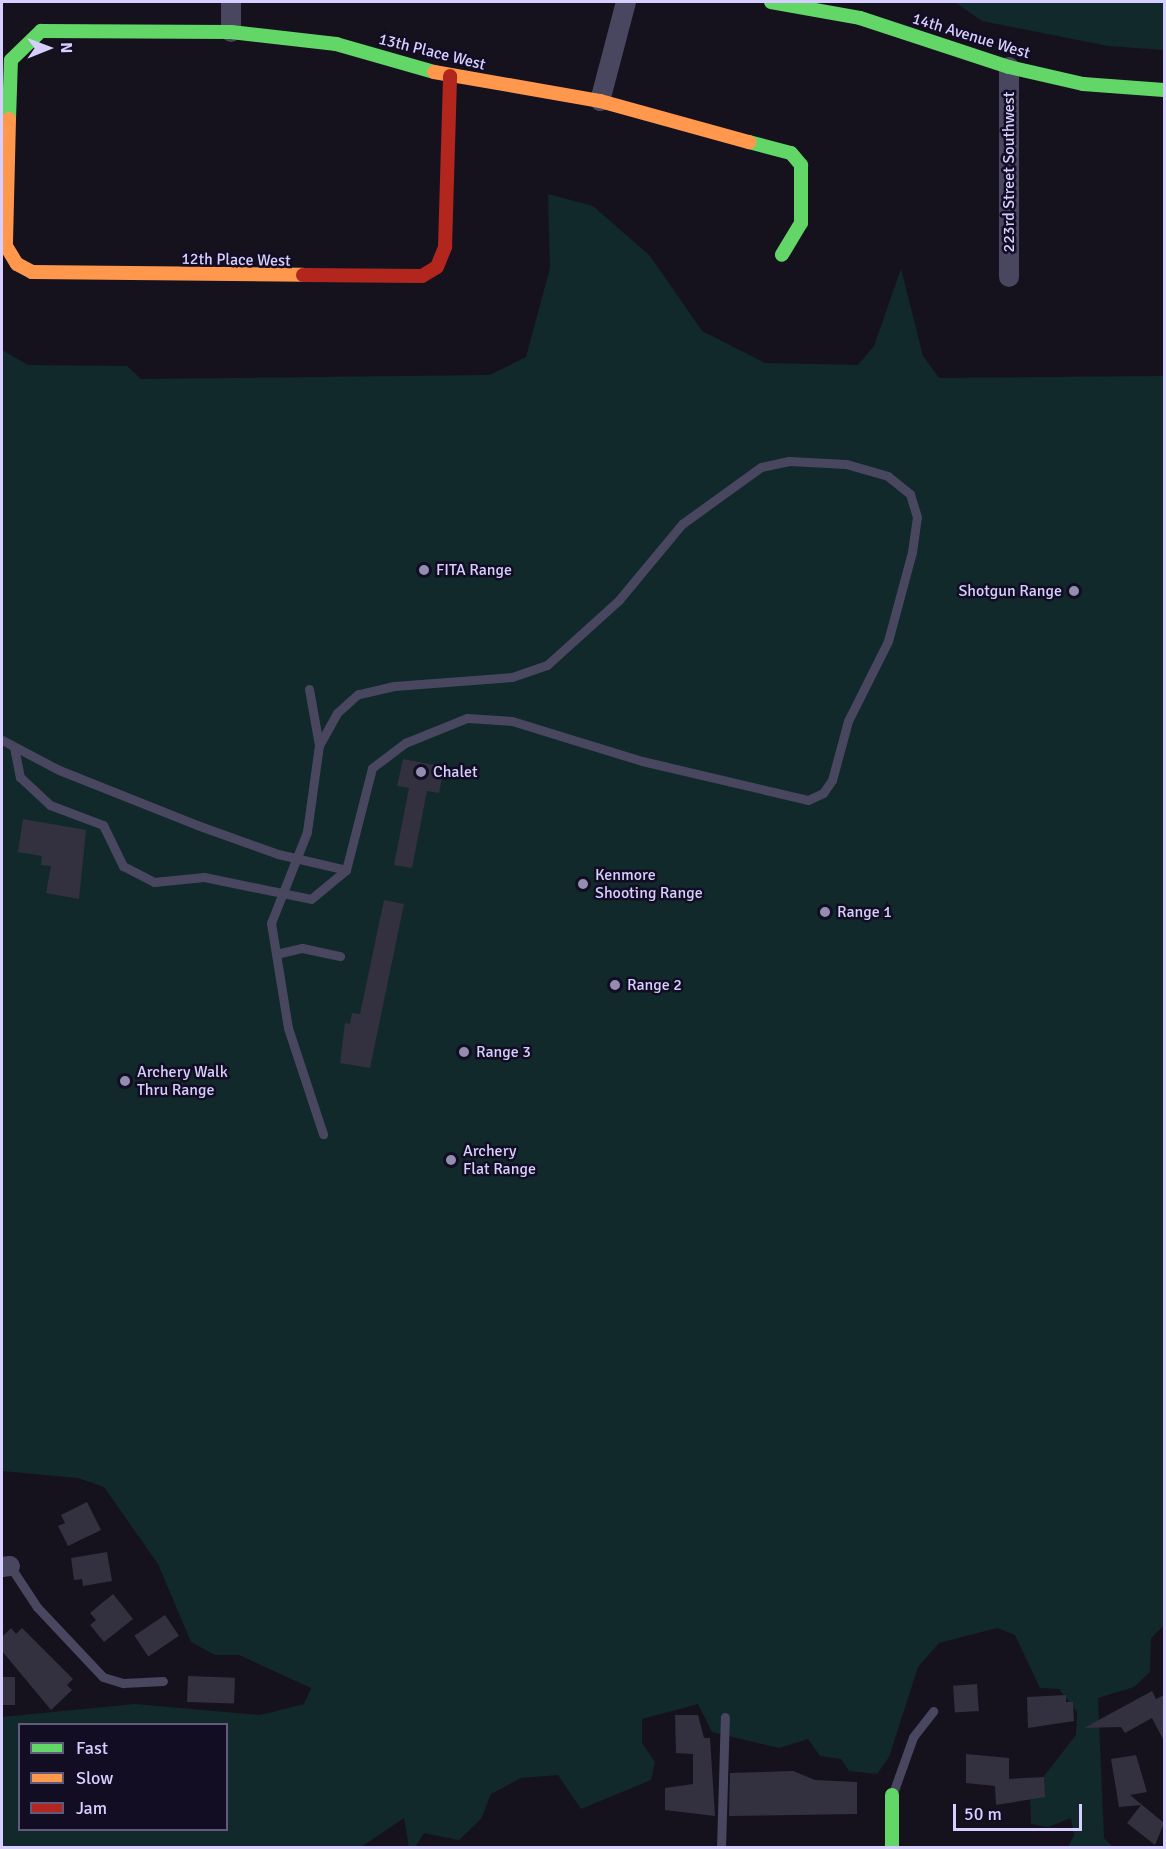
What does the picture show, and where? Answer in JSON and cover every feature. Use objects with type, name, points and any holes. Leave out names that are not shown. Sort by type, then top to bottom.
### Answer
[{"type":"street","points":[[231,2],[231,32]]},
{"type":"street","points":[[600,101],[626,2]]},
{"type":"street","name":"14th Avenue West","points":[[771,2],[860,18],[1009,67],[1083,84],[1164,90]]},
{"type":"street","name":"13th Place West","points":[[32,273],[17,264],[6,246],[11,60],[41,31],[231,32],[336,44],[450,76],[600,101],[772,146],[791,153],[801,165],[801,224],[782,255]]},
{"type":"street","name":"223rd Street Southwest","points":[[1009,67],[1009,277]]},
{"type":"street","name":"12th Place West","points":[[32,273],[405,279],[437,267],[445,247],[450,76]]},
{"type":"street","points":[[892,1795],[892,1848]]},
{"type":"lane","points":[[14,747],[20,777],[50,805],[103,825],[123,866],[154,882],[204,878],[283,893],[311,898],[346,870],[372,768],[405,743],[466,718],[512,722],[789,799],[808,800],[823,793],[832,780],[848,721],[888,641],[912,552],[917,517],[910,494],[888,476],[846,464],[789,461],[761,467],[682,524],[620,600],[547,665],[512,676],[394,686],[358,694],[337,713],[319,745],[299,859],[283,893],[271,923],[288,1028],[323,1134]]},
{"type":"lane","points":[[309,689],[319,745]]},
{"type":"lane","points":[[2,740],[115,794],[299,859],[346,870]]},
{"type":"lane","points":[[276,954],[302,948],[340,956]]},
{"type":"lane","points":[[6,1566],[37,1607],[103,1677],[123,1683],[163,1681]]},
{"type":"lane","points":[[892,1795],[913,1737],[933,1711]]},
{"type":"lane","points":[[721,1848],[725,1717]]},
{"type":"green space","points":[[955,2],[1164,2],[1164,50],[1108,46],[982,21]]},
{"type":"green space","name":"Kenmore Shooting Range","points":[[548,194],[593,206],[650,256],[702,331],[765,363],[858,365],[874,346],[901,269],[923,356],[939,378],[1164,376],[1164,1625],[1151,1638],[1150,1672],[1134,1687],[1098,1698],[1104,1838],[1113,1847],[1068,1847],[1074,1835],[1071,1818],[1048,1827],[1031,1824],[1030,1794],[1076,1735],[1077,1712],[1059,1689],[1040,1688],[1015,1635],[997,1628],[939,1643],[918,1667],[889,1757],[877,1774],[849,1771],[841,1759],[820,1756],[808,1739],[779,1748],[712,1732],[698,1704],[642,1719],[642,1743],[655,1762],[651,1780],[581,1809],[558,1775],[521,1778],[491,1794],[481,1819],[459,1840],[424,1833],[415,1847],[409,1847],[404,1818],[361,1847],[2,1847],[2,1717],[135,1704],[260,1715],[304,1704],[311,1688],[239,1655],[215,1655],[191,1642],[158,1564],[104,1487],[78,1478],[2,1471],[2,350],[28,365],[127,366],[141,379],[490,375],[526,357],[550,268]]},
{"type":"building","points":[[403,759],[444,767],[439,793],[427,791],[412,868],[394,865],[409,788],[397,786]]},
{"type":"building","points":[[23,819],[86,830],[79,899],[46,893],[51,866],[41,865],[42,856],[18,852]]},
{"type":"building","points":[[384,900],[404,904],[370,1068],[340,1063],[345,1023],[350,1024],[352,1013],[360,1014]]},
{"type":"building","points":[[87,1502],[101,1530],[68,1546],[58,1526],[65,1523],[61,1515]]},
{"type":"building","points":[[107,1552],[112,1581],[83,1586],[82,1579],[74,1580],[71,1558]]},
{"type":"building","points":[[113,1594],[133,1619],[104,1642],[90,1625],[96,1620],[90,1613]]},
{"type":"building","points":[[165,1615],[179,1636],[148,1656],[134,1636]]},
{"type":"building","points":[[11,1628],[16,1634],[22,1628],[73,1679],[67,1685],[72,1690],[51,1710],[2,1651],[2,1637]]},
{"type":"building","points":[[188,1676],[235,1678],[234,1704],[187,1702]]},
{"type":"building","points":[[2,1677],[15,1677],[15,1705],[2,1705]]},
{"type":"building","points":[[977,1684],[979,1711],[955,1713],[953,1686]]},
{"type":"building","points":[[1152,1691],[1156,1699],[1164,1695],[1164,1741],[1152,1718],[1125,1733],[1121,1727],[1084,1728]]},
{"type":"building","points":[[1066,1695],[1066,1702],[1073,1702],[1074,1721],[1028,1728],[1027,1697]]},
{"type":"building","points":[[675,1715],[698,1715],[704,1738],[710,1738],[715,1816],[665,1810],[665,1788],[693,1784],[693,1754],[676,1753]]},
{"type":"building","points":[[966,1754],[1009,1758],[1009,1779],[1044,1777],[1045,1797],[996,1805],[995,1786],[966,1783]]},
{"type":"building","points":[[1136,1755],[1147,1792],[1130,1795],[1164,1823],[1155,1845],[1127,1823],[1141,1805],[1119,1807],[1111,1759]]},
{"type":"building","points":[[793,1771],[815,1780],[857,1782],[857,1814],[729,1816],[730,1773]]},
{"type":"traffic: fast","points":[[771,2],[860,18],[1009,67],[1083,84],[1164,90]]},
{"type":"traffic: fast","points":[[9,119],[11,60],[41,31],[231,32],[336,44],[434,72]]},
{"type":"traffic: fast","points":[[749,142],[791,153],[801,165],[801,223],[782,255]]},
{"type":"traffic: fast","points":[[892,1795],[892,1848]]},
{"type":"traffic: slow","points":[[434,72],[600,101],[749,142]]},
{"type":"traffic: slow","points":[[9,119],[6,246],[17,264],[32,272],[303,275]]},
{"type":"traffic: jam","points":[[303,275],[422,276],[437,267],[445,247],[450,76]]},
{"type":"place","name":"FITA Range","points":[[424,570]]},
{"type":"place","name":"Shotgun Range","points":[[1074,591]]},
{"type":"place","name":"Chalet","points":[[421,772]]},
{"type":"place","name":"Kenmore Shooting Range","points":[[583,884]]},
{"type":"place","name":"Range 1","points":[[825,912]]},
{"type":"place","name":"Range 2","points":[[615,985]]},
{"type":"place","name":"Range 3","points":[[464,1052]]},
{"type":"place","name":"Archery Walk Thru Range","points":[[125,1081]]},
{"type":"place","name":"Archery Flat Range","points":[[451,1160]]}]
